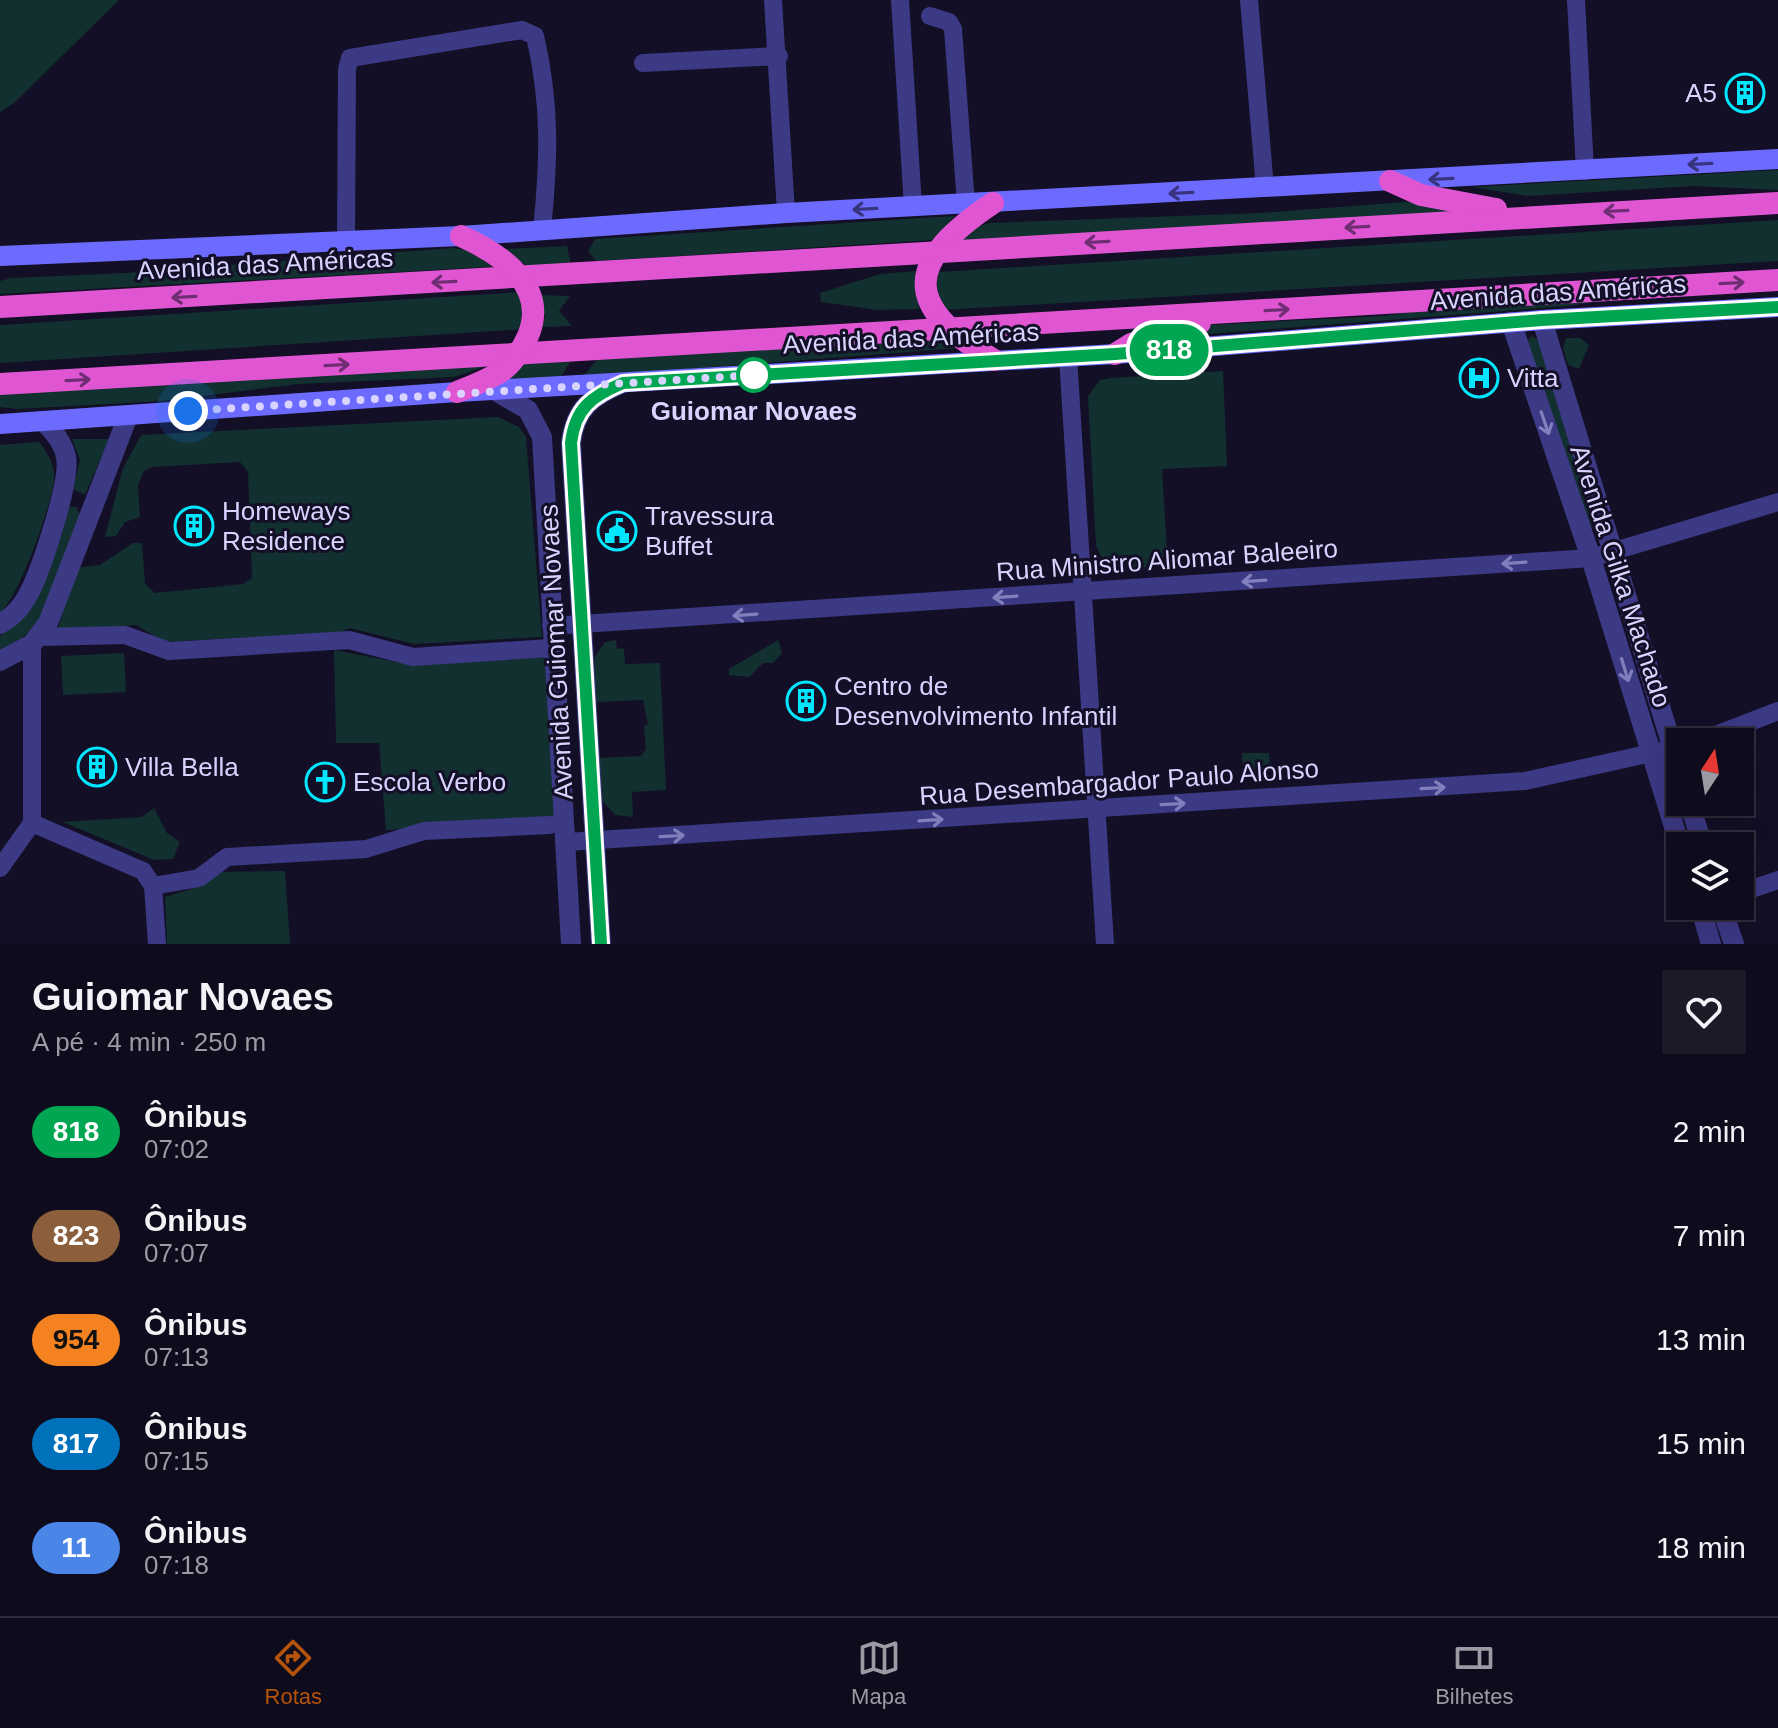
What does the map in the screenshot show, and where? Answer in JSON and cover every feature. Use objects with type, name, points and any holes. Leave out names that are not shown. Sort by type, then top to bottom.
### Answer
[{"type":"highway","points":[[1390,181],[1437,199],[1549,215]]},
{"type":"highway","points":[[993,203],[957,227],[937,251],[928,274],[927,297],[947,329],[994,360]]},
{"type":"highway","name":"Avenida das Américas","points":[[0,307],[1778,203]]},
{"type":"highway","points":[[457,392],[504,369],[517,354],[532,326],[533,313],[529,289],[522,278],[484,246],[461,236]]},
{"type":"highway","name":"Avenida das Américas","points":[[0,384],[1778,280]]},
{"type":"highway","points":[[1115,354],[1131,344],[1223,313]]},
{"type":"main road","name":"Avenida das Américas","points":[[0,256],[461,236],[786,213],[1778,159]]},
{"type":"main road","points":[[0,266],[26,254]]},
{"type":"main road","name":"Avenida das Américas","points":[[2,423],[457,392],[1115,354],[1511,322],[1778,307]]},
{"type":"street","points":[[773,0],[779,56],[786,213]]},
{"type":"street","points":[[900,0],[913,207]]},
{"type":"street","points":[[1249,0],[1265,188]]},
{"type":"street","points":[[1576,0],[1585,171]]},
{"type":"street","points":[[930,16],[949,22],[953,29],[966,204]]},
{"type":"street","points":[[346,241],[347,69],[350,58],[522,30],[535,36],[549,112],[542,230]]},
{"type":"street","points":[[643,63],[779,56]]},
{"type":"street","name":"Avenida Gilka Machado","points":[[1542,320],[1612,554],[1669,728]]},
{"type":"street","name":"Avenida Gilka Machado","points":[[1511,322],[1591,558],[1675,832]]},
{"type":"street","points":[[1068,357],[1105,944]]},
{"type":"street","name":"Avenida Guiomar Novaes","points":[[601,944],[580,625],[573,427],[585,403],[623,383]]},
{"type":"street","name":"Avenida Guiomar Novaes","points":[[494,390],[528,410],[542,437],[551,626],[557,652],[571,944]]},
{"type":"street","points":[[0,868],[32,823],[35,641],[68,575],[91,505],[128,416]]},
{"type":"street","points":[[0,624],[15,614],[31,591],[61,499],[66,456],[58,437],[43,421]]},
{"type":"street","points":[[61,499],[72,496],[91,505]]},
{"type":"street","name":"Rua Ministro Aliomar Baleeiro","points":[[551,626],[1591,558],[1778,502]]},
{"type":"street","points":[[0,661],[35,641],[125,635],[169,651],[349,640],[413,657],[550,648]]},
{"type":"street","name":"Rua Desembargador Paulo Alonso","points":[[1735,728],[1778,711]]},
{"type":"street","name":"Rua Desembargador Paulo Alonso","points":[[566,842],[1525,781],[1650,753],[1666,752]]},
{"type":"street","points":[[32,823],[143,871],[153,886],[157,944]]},
{"type":"street","points":[[153,886],[199,878],[227,857],[366,849],[424,831],[550,825]]},
{"type":"street","points":[[1754,888],[1778,880]]},
{"type":"street","points":[[1704,920],[1711,944]]},
{"type":"street","points":[[1726,920],[1734,944]]},
{"type":"green space","points":[[0,0],[119,0],[14,103],[0,112]]},
{"type":"green space","points":[[1778,170],[1778,190],[1693,186],[1528,196],[1472,187]]},
{"type":"green space","points":[[1419,201],[1479,210],[960,242],[979,226],[990,223],[1260,213]]},
{"type":"green space","points":[[955,216],[932,240],[596,261],[588,251],[595,239]]},
{"type":"green space","points":[[1778,220],[1778,261],[942,310],[936,283],[939,272]]},
{"type":"green space","points":[[567,246],[571,265],[531,269],[505,249]]},
{"type":"green space","points":[[453,248],[473,251],[505,266],[0,294],[0,281],[11,278],[126,273]]},
{"type":"green space","points":[[917,271],[919,309],[877,310],[821,302],[820,293],[880,274]]},
{"type":"green space","points":[[521,292],[525,329],[0,363],[0,325]]},
{"type":"green space","points":[[1650,294],[1567,306],[1184,336],[1208,325],[1384,316],[1458,304]]},
{"type":"green space","points":[[540,295],[570,296],[559,311],[572,326],[542,327],[545,317]]},
{"type":"green space","points":[[1532,336],[1540,341],[1592,523],[1591,530],[1525,343]]},
{"type":"green space","points":[[943,337],[959,348],[583,377],[597,359]]},
{"type":"green space","points":[[1566,338],[1580,338],[1589,345],[1579,369],[1568,365],[1563,349]]},
{"type":"green space","points":[[572,359],[560,378],[502,381],[528,362]]},
{"type":"green space","points":[[493,364],[454,377],[299,384],[162,401],[18,409],[0,407],[0,393]]},
{"type":"green space","points":[[1223,371],[1227,466],[1162,469],[1168,566],[1115,569],[1105,565],[1096,545],[1088,396],[1100,380],[1110,378]]},
{"type":"green space","points":[[498,417],[519,427],[526,437],[542,637],[414,644],[350,628],[340,632],[164,642],[136,625],[57,632],[75,568],[100,565],[133,543],[142,543],[145,584],[155,593],[243,584],[252,578],[248,472],[240,462],[152,467],[144,471],[138,485],[140,517],[125,522],[116,536],[105,537],[123,468],[141,435]]},
{"type":"green space","points":[[72,439],[109,439],[85,495],[73,489],[80,460]]},
{"type":"green space","points":[[39,442],[53,465],[54,482],[24,571],[8,604],[0,613],[0,445]]},
{"type":"green space","points":[[68,507],[76,507],[81,516],[44,618],[21,639],[0,651],[0,636],[18,623]]},
{"type":"green space","points":[[616,640],[617,649],[624,648],[625,664],[660,663],[666,790],[632,792],[633,817],[615,815],[601,799],[599,758],[641,756],[646,749],[644,726],[648,724],[643,700],[596,702],[594,658],[605,642]]},
{"type":"green space","points":[[778,640],[782,653],[773,663],[763,663],[749,677],[729,675],[729,669]]},
{"type":"green space","points":[[334,650],[412,665],[546,656],[556,823],[386,830],[379,743],[336,743]]},
{"type":"green space","points":[[124,653],[126,692],[63,695],[61,656]]},
{"type":"green space","points":[[1242,753],[1269,753],[1270,772],[1243,773]]},
{"type":"green space","points":[[154,808],[167,833],[180,842],[173,859],[154,860],[63,822],[142,817]]},
{"type":"green space","points":[[285,871],[290,944],[167,944],[165,897],[195,888],[214,872]]},
{"type":"bus line","name":"818","points":[[601,944],[571,443],[577,415],[585,403],[603,392],[623,383],[1115,354],[1542,320],[1778,307]]},
{"type":"place","name":"A5","points":[[1745,93]]},
{"type":"place","name":"Guiomar Novaes","points":[[754,375]]},
{"type":"place","name":"Vitta","points":[[1479,378]]},
{"type":"place","name":"Homeways Residence","points":[[194,526]]},
{"type":"place","name":"Travessura Buffet","points":[[617,531]]},
{"type":"place","name":"Centro de Desenvolvimento Infantil","points":[[806,701]]},
{"type":"place","name":"Villa Bella","points":[[97,767]]},
{"type":"place","name":"Escola Verbo","points":[[325,782]]},
{"type":"route","points":[[188,411],[754,375]]}]
